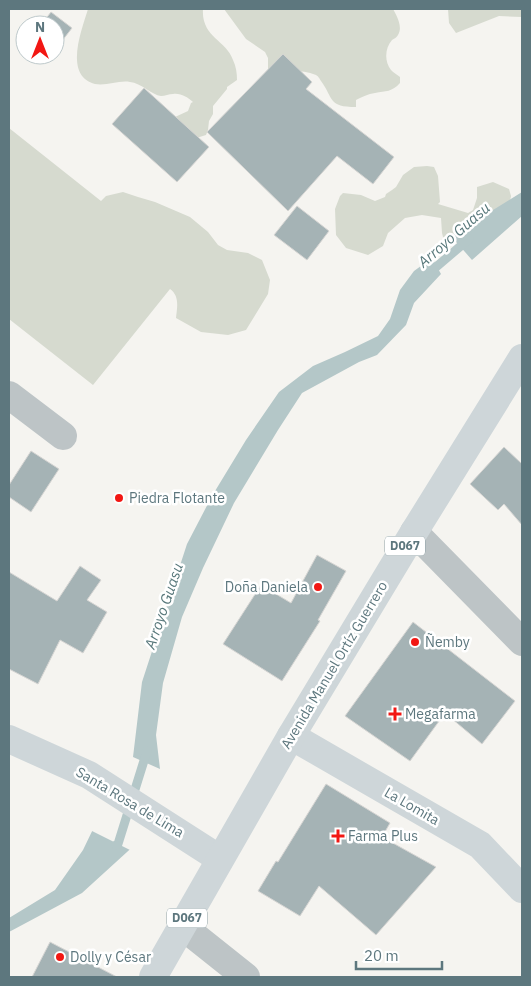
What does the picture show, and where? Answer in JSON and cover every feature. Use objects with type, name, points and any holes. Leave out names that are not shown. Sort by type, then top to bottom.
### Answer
[{"type":"main road","name":"Avenida Manuel Ortíz Guerrero","points":[[153,977],[291,736],[522,358]]},
{"type":"main road","name":"La Lomita","points":[[291,736],[480,844],[522,889]]},
{"type":"main road","name":"Santa Rosa de Lima","points":[[9,739],[90,774],[220,859]]},
{"type":"street","points":[[9,395],[63,436]]},
{"type":"street","points":[[414,532],[522,642]]},
{"type":"street","points":[[182,926],[246,977]]},
{"type":"shaded area","points":[[88,9],[203,9],[203,18],[206,26],[230,53],[237,77],[237,80],[227,87],[213,106],[213,114],[209,121],[206,135],[177,144],[175,117],[188,111],[193,102],[184,96],[179,94],[158,95],[138,84],[130,82],[95,84],[85,79],[80,72],[77,62],[77,51]]},
{"type":"shaded area","points":[[224,9],[393,9],[400,29],[398,36],[392,40],[388,47],[386,59],[391,70],[400,77],[400,83],[391,90],[370,94],[356,100],[356,107],[336,104],[316,75],[298,71],[268,70],[268,58],[265,52],[246,39]]},
{"type":"shaded area","points":[[448,9],[522,9],[522,17],[499,16],[456,33],[449,23]]},
{"type":"shaded area","points":[[9,128],[101,201],[106,196],[123,192],[155,202],[190,217],[208,232],[218,245],[227,250],[248,253],[262,260],[270,280],[268,294],[246,330],[228,335],[201,332],[176,318],[177,299],[170,289],[93,385],[9,319]]},
{"type":"shaded area","points":[[414,167],[434,167],[438,176],[440,202],[438,204],[468,213],[473,210],[477,198],[477,187],[493,182],[509,189],[511,196],[507,217],[462,241],[445,245],[441,218],[422,215],[405,218],[388,233],[383,246],[368,255],[346,248],[336,235],[335,209],[340,196],[343,193],[361,195],[375,201],[385,197],[386,194],[396,187],[403,175]]},
{"type":"water","points":[[522,192],[522,216],[472,260],[451,236]]},
{"type":"water","points":[[432,258],[441,274],[414,303],[406,325],[377,355],[359,362],[302,393],[234,503],[182,617],[163,683],[156,735],[160,769],[133,757],[142,682],[187,544],[212,496],[246,440],[279,392],[313,366],[378,336],[390,319],[400,290],[414,271]]},
{"type":"water","points":[[96,823],[138,842],[82,893],[9,932],[9,918],[55,890],[83,850]]},
{"type":"pier","points":[[95,821],[139,840],[140,843],[132,851],[90,830]]},
{"type":"building","points":[[65,23],[72,28],[65,37]]},
{"type":"building","points":[[283,54],[312,82],[306,89],[394,157],[373,184],[337,156],[288,211],[207,132]]},
{"type":"building","points":[[144,88],[209,147],[177,182],[112,124]]},
{"type":"building","points":[[297,206],[329,231],[307,260],[274,235]]},
{"type":"building","points":[[504,447],[522,464],[522,525],[504,504],[498,510],[470,484]]},
{"type":"building","points":[[31,451],[59,469],[31,512],[9,497],[9,485]]},
{"type":"building","points":[[317,555],[346,571],[318,620],[320,621],[282,681],[223,644],[261,585],[291,603]]},
{"type":"building","points":[[80,566],[101,580],[87,600],[107,612],[83,653],[60,640],[38,684],[9,669],[9,572],[57,601]]},
{"type":"building","points":[[413,622],[515,701],[482,744],[445,713],[410,761],[345,716]]},
{"type":"building","points":[[326,784],[390,823],[382,837],[436,867],[376,935],[319,886],[300,916],[258,891]]},
{"type":"building","name":"Dolly y César","points":[[50,942],[117,977],[32,977]]},
{"type":"waterway","name":"Arroyo Guasu","points":[[429,273],[469,239]]},
{"type":"waterway","name":"Arroyo Guasu","points":[[116,845],[118,844],[147,751]]},
{"type":"place","name":"Piedra Flotante","points":[[119,498]]},
{"type":"place","name":"Doña Daniela","points":[[318,587]]},
{"type":"place","name":"Ñemby","points":[[415,642]]},
{"type":"place","name":"Megafarma","points":[[395,714]]},
{"type":"place","name":"Farma Plus","points":[[338,836]]},
{"type":"place","name":"Dolly y César","points":[[60,957]]}]
